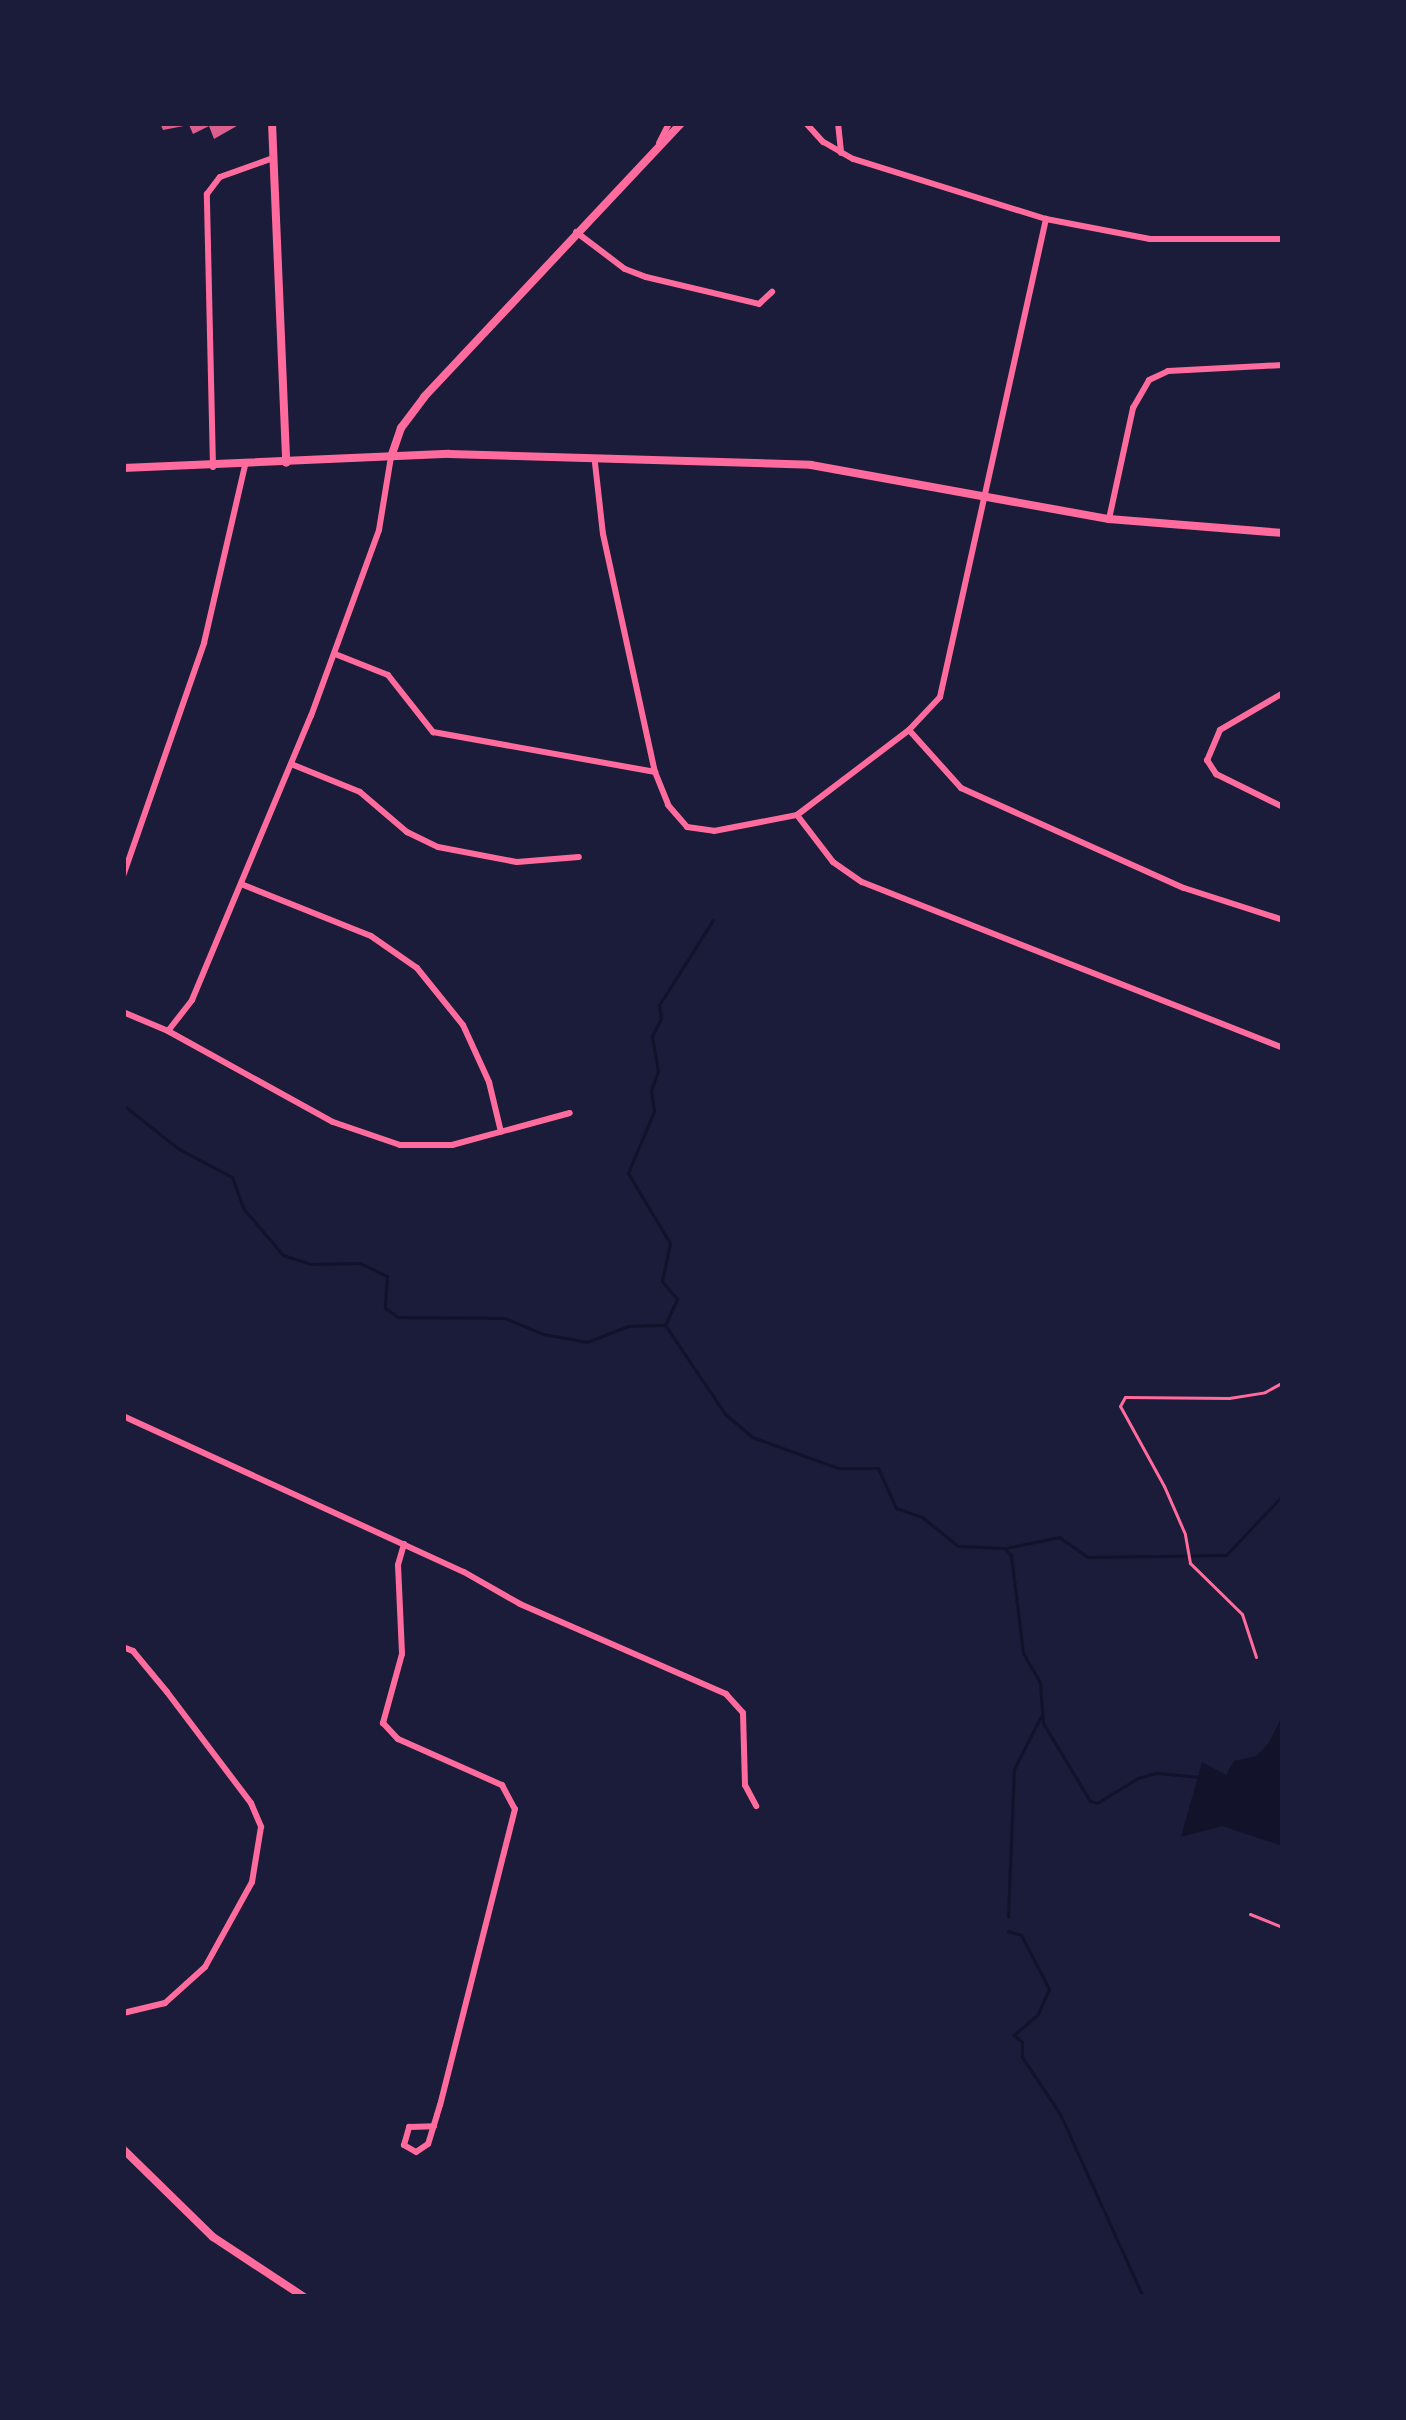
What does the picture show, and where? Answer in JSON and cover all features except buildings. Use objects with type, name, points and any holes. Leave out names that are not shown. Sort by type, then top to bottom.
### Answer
[{"type":"street","points":[[272,123],[286,463]]},
{"type":"street","points":[[659,143],[669,123]]},
{"type":"street","points":[[167,1031],[192,1000],[291,764],[380,530],[391,457],[409,415],[681,123]]},
{"type":"street","points":[[806,123],[841,153],[1046,219],[1150,239],[1283,239]]},
{"type":"street","points":[[838,123],[841,153]]},
{"type":"street","points":[[213,467],[207,194],[220,177],[276,156]]},
{"type":"street","points":[[595,463],[603,533],[655,772],[668,805],[687,827],[714,831],[797,815],[909,730],[940,698],[1046,219]]},
{"type":"street","points":[[576,232],[625,268],[646,277],[759,304],[772,292]]},
{"type":"street","points":[[1108,519],[1133,408],[1149,380],[1168,371],[1283,365]]},
{"type":"street","points":[[123,467],[391,457],[811,465],[1108,519],[1283,533]]},
{"type":"street","points":[[124,872],[199,658],[245,466]]},
{"type":"street","points":[[334,654],[388,675],[417,718],[443,736],[655,772]]},
{"type":"street","points":[[1283,692],[1220,730],[1207,760],[1216,774],[1283,807]]},
{"type":"street","points":[[909,730],[961,788],[980,798],[1184,888],[1283,920]]},
{"type":"street","points":[[291,764],[361,792],[406,832],[438,847],[517,862],[579,856]]},
{"type":"street","points":[[797,815],[833,862],[862,882],[1283,1048]]},
{"type":"street","points":[[241,884],[371,936],[417,968],[463,1025],[489,1082],[501,1132]]},
{"type":"street","points":[[123,1012],[368,1138],[426,1147],[570,1114]]},
{"type":"street","points":[[123,1416],[404,1544],[520,1604],[731,1697],[745,1719],[745,1784],[756,1806]]},
{"type":"street","points":[[404,1544],[398,1565],[401,1654],[383,1723],[398,1739],[502,1785],[514,1803],[434,2126],[428,2143],[412,2151],[403,2135],[412,2125],[434,2126]]},
{"type":"street","points":[[123,1647],[133,1651],[181,1709],[251,1803],[261,1827],[252,1882],[205,1967],[165,2003],[123,2013]]},
{"type":"street","points":[[123,2149],[213,2237],[304,2297]]},
{"type":"path","points":[[1256,1657],[1242,1614],[1189,1560],[1185,1534],[1164,1486],[1121,1413],[1122,1399],[1229,1398],[1265,1392],[1283,1382]]},
{"type":"path","points":[[1250,1914],[1283,1927]]},
{"type":"shaded area","points":[[1283,1715],[1283,1846],[1222,1826],[1181,1837],[1202,1762],[1226,1775],[1234,1761],[1256,1756],[1268,1744]]},
{"type":"waterway","points":[[665,1325],[677,1299],[662,1281],[670,1243],[628,1173],[654,1111],[651,1090],[658,1071],[652,1036],[661,1018],[659,1005],[713,920]]},
{"type":"waterway","points":[[123,1105],[179,1149],[232,1177],[243,1208],[283,1255],[310,1264],[360,1263],[387,1276],[385,1308],[398,1317],[505,1318],[543,1334],[587,1342],[628,1326],[665,1325],[725,1414],[752,1437],[838,1468],[878,1468],[896,1508],[922,1517],[958,1546],[1004,1548],[1011,1555],[1023,1653],[1040,1682],[1043,1723],[1090,1801],[1097,1803],[1138,1778],[1157,1773],[1200,1777]]},
{"type":"waterway","points":[[1006,1548],[1059,1537],[1088,1557],[1226,1555],[1283,1495]]},
{"type":"waterway","points":[[1008,1917],[1014,1769],[1041,1716]]},
{"type":"waterway","points":[[1008,1931],[1021,1935],[1049,1989],[1038,2014],[1014,2035],[1022,2042],[1022,2057],[1060,2114],[1143,2297]]}]
